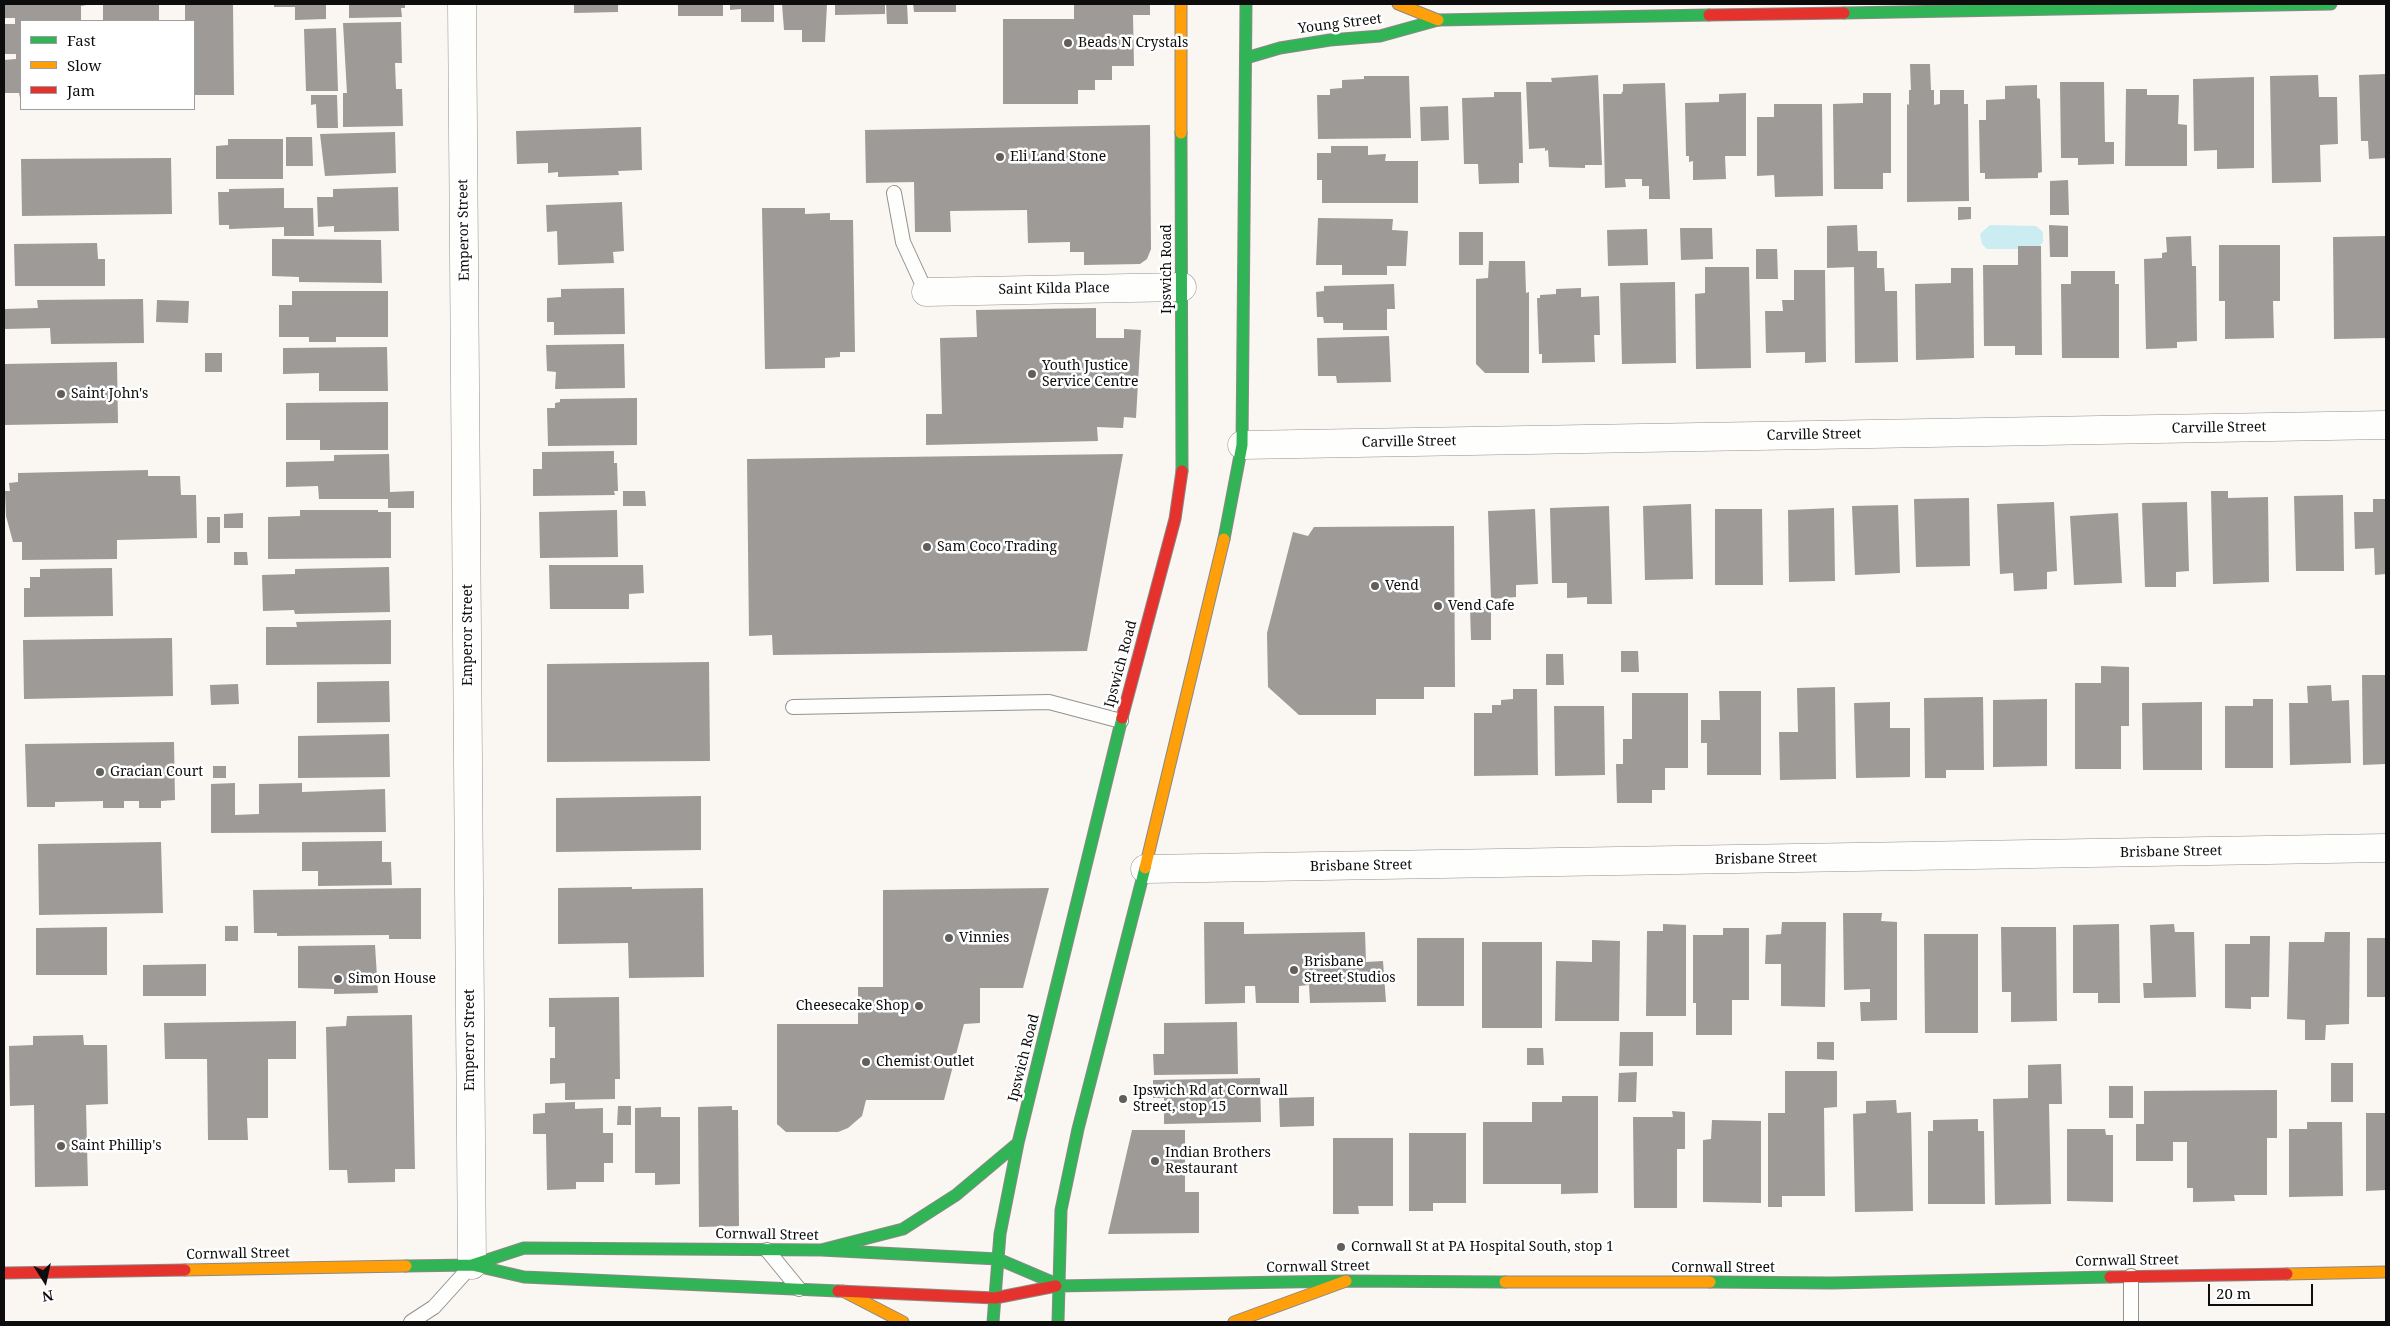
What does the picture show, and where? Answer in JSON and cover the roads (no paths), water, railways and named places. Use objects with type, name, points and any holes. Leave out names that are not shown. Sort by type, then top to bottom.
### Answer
[{"type":"main road","name":"Ipswich Road","points":[[993,1322],[1000,1234],[1018,1142],[1121,721],[1175,519],[1182,483],[1181,4]]},
{"type":"main road","points":[[1058,1322],[1061,1210],[1078,1129],[1145,869],[1218,568],[1242,445],[1246,4]]},
{"type":"main road","name":"Young Street","points":[[1398,4],[1438,20]]},
{"type":"main road","name":"Young Street","points":[[1246,58],[1280,48],[1330,40],[1380,36],[1438,20],[2331,4]]},
{"type":"main road","points":[[821,1250],[903,1229],[956,1195],[1018,1142]]},
{"type":"main road","name":"Cornwall Street","points":[[472,1265],[524,1248],[821,1250],[998,1259],[1059,1285]]},
{"type":"main road","name":"Cornwall Street","points":[[4,1273],[472,1265],[524,1277],[995,1298],[1059,1285],[1346,1281],[1832,1283],[2386,1272]]},
{"type":"main road","points":[[1234,1322],[1346,1281]]},
{"type":"main road","points":[[843,1291],[903,1322]]},
{"type":"street","name":"Emperor Street","points":[[462,4],[472,1265]]},
{"type":"street","name":"Saint Kilda Place","points":[[926,292],[1182,287]]},
{"type":"street","name":"Carville Street","points":[[1242,445],[2386,425]]},
{"type":"street","name":"Brisbane Street","points":[[1145,869],[2386,848]]},
{"type":"lane","points":[[894,193],[903,242],[926,292]]},
{"type":"lane","points":[[793,707],[1049,702],[1121,721]]},
{"type":"lane","points":[[767,1250],[800,1290]]},
{"type":"lane","points":[[411,1322],[434,1307],[472,1265]]},
{"type":"lane","points":[[2131,1276],[2131,1322]]},
{"type":"water","points":[[1990,225],[2036,226],[2043,232],[2043,242],[2039,247],[2033,249],[1987,249],[1982,244],[1980,234]]},
{"type":"place","name":"Beads N Crystals","points":[[1068,43]]},
{"type":"place","name":"Eli Land Stone","points":[[1000,157]]},
{"type":"place","name":"Youth Justice Service Centre","points":[[1032,374]]},
{"type":"place","name":"Saint John's","points":[[61,394]]},
{"type":"place","name":"Sam Coco Trading","points":[[927,547]]},
{"type":"place","name":"Vend","points":[[1375,586]]},
{"type":"place","name":"Vend Cafe","points":[[1438,606]]},
{"type":"place","name":"Gracian Court","points":[[100,772]]},
{"type":"place","name":"Vinnies","points":[[949,938]]},
{"type":"place","name":"Brisbane Street Studios","points":[[1294,970]]},
{"type":"place","name":"Simon House","points":[[338,979]]},
{"type":"place","name":"Cheesecake Shop","points":[[919,1006]]},
{"type":"place","name":"Chemist Outlet","points":[[866,1062]]},
{"type":"place","name":"Ipswich Rd at Cornwall Street, stop 15","points":[[1123,1099]]},
{"type":"place","name":"Saint Phillip's","points":[[61,1146]]},
{"type":"place","name":"Indian Brothers Restaurant","points":[[1155,1161]]},
{"type":"place","name":"Cornwall St at PA Hospital South, stop 1","points":[[1341,1247]]}]
